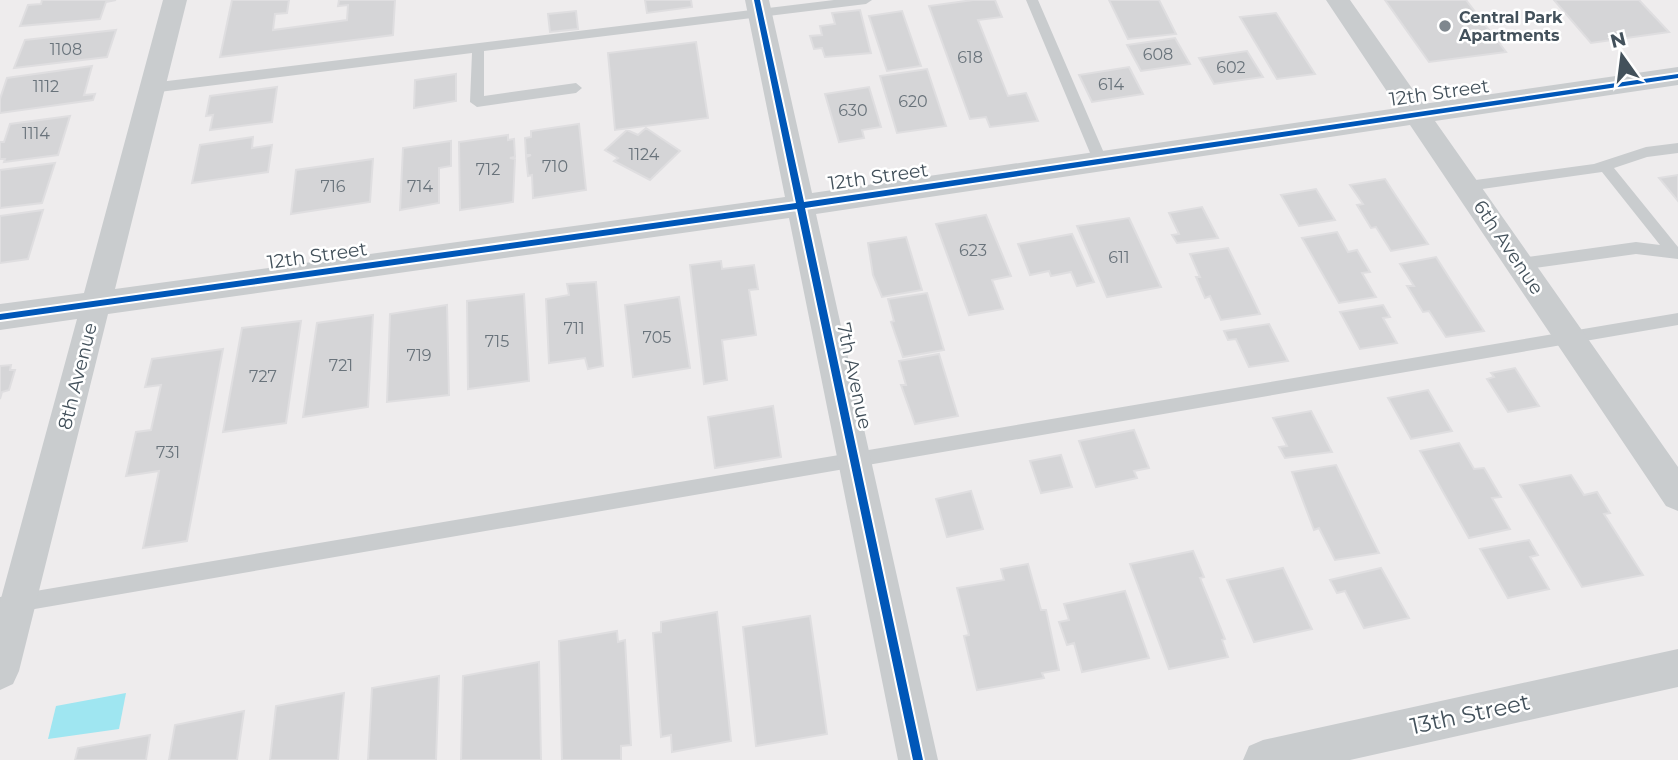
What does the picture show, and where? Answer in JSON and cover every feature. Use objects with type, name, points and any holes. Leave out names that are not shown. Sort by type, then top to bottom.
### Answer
[{"type":"street","name":"8th Avenue","points":[[0,671],[9,604],[95,303],[174,0]]},
{"type":"street","name":"6th Avenue","points":[[1338,0],[1678,495]]},
{"type":"street","name":"7th Avenue","points":[[759,7],[918,760]]},
{"type":"street","name":"12th Street","points":[[0,317],[801,205],[1678,76]]},
{"type":"street","name":"13th Street","points":[[1263,760],[1678,668]]},
{"type":"lane","points":[[151,88],[478,48],[759,7],[866,0]]},
{"type":"lane","points":[[1031,0],[1100,160]]},
{"type":"lane","points":[[478,48],[477,102],[576,88]]},
{"type":"lane","points":[[1468,186],[1605,166],[1632,157],[1678,148]]},
{"type":"lane","points":[[1605,166],[1676,253]]},
{"type":"lane","points":[[1521,264],[1636,248],[1676,253]]},
{"type":"lane","points":[[9,604],[1678,319]]},
{"type":"water","points":[[126,693],[119,729],[48,739],[56,706]]},
{"type":"building","points":[[42,0],[116,0],[106,2],[100,19],[20,26],[28,5],[41,4]]},
{"type":"building","points":[[232,0],[289,0],[287,13],[275,14],[273,30],[347,20],[348,5],[338,6],[339,0],[395,0],[393,35],[220,57]]},
{"type":"building","points":[[645,0],[691,0],[692,7],[647,13]]},
{"type":"building","points":[[995,0],[1002,17],[978,20],[1008,96],[1026,93],[1038,121],[990,127],[986,117],[970,119],[929,6]]},
{"type":"building","points":[[1109,0],[1159,0],[1176,34],[1128,39]]},
{"type":"building","name":"Central Park Apartments","points":[[1385,0],[1466,0],[1506,52],[1429,62]]},
{"type":"building","name":"Central Park Apartments","points":[[1554,0],[1639,0],[1669,32],[1591,43]]},
{"type":"building","points":[[860,10],[871,53],[825,57],[822,48],[814,49],[810,36],[822,35],[820,26],[835,24],[832,13]]},
{"type":"building","points":[[576,11],[578,29],[550,32],[548,14]]},
{"type":"building","points":[[902,11],[921,66],[887,71],[869,16]]},
{"type":"building","points":[[1276,13],[1315,74],[1277,79],[1240,17]]},
{"type":"building","points":[[116,30],[107,57],[14,68],[25,40]]},
{"type":"building","points":[[1175,38],[1190,64],[1141,71],[1127,45]]},
{"type":"building","points":[[696,42],[708,118],[615,130],[608,53]]},
{"type":"building","points":[[1247,51],[1263,77],[1214,84],[1199,58]]},
{"type":"building","points":[[92,66],[84,95],[95,94],[93,100],[0,113],[0,99],[7,78]]},
{"type":"building","points":[[1129,67],[1143,94],[1092,102],[1079,75]]},
{"type":"building","points":[[927,69],[946,126],[897,133],[880,76]]},
{"type":"building","points":[[456,74],[456,101],[414,108],[415,80]]},
{"type":"building","points":[[277,87],[272,122],[210,130],[213,115],[206,116],[210,96]]},
{"type":"building","points":[[869,87],[881,127],[862,130],[864,138],[839,142],[825,94]]},
{"type":"building","points":[[70,116],[58,155],[4,162],[5,159],[0,159],[0,142],[4,142],[10,124]]},
{"type":"building","points":[[579,124],[586,190],[533,198],[532,175],[528,176],[526,157],[531,155],[526,155],[525,138],[531,137],[531,131]]},
{"type":"building","points":[[646,128],[680,151],[650,180],[614,161],[618,158],[605,150],[627,130],[638,135]]},
{"type":"building","points":[[508,135],[508,140],[514,139],[515,157],[510,158],[515,159],[513,202],[460,210],[459,142]]},
{"type":"building","points":[[253,137],[252,148],[272,145],[268,172],[192,183],[200,145]]},
{"type":"building","points":[[451,141],[451,166],[439,168],[439,203],[400,210],[403,148]]},
{"type":"building","points":[[373,159],[370,202],[291,214],[296,170]]},
{"type":"building","points":[[55,163],[42,203],[0,208],[0,170]]},
{"type":"building","points":[[1678,175],[1678,201],[1659,178]]},
{"type":"building","points":[[1385,179],[1428,244],[1391,251],[1376,227],[1371,228],[1357,205],[1363,204],[1350,185]]},
{"type":"building","points":[[1316,189],[1335,220],[1299,226],[1281,195]]},
{"type":"building","points":[[1202,207],[1218,238],[1177,243],[1172,235],[1179,234],[1169,213]]},
{"type":"building","points":[[43,210],[28,259],[0,263],[0,216]]},
{"type":"building","points":[[986,215],[1011,276],[992,280],[1003,309],[969,315],[936,224]]},
{"type":"building","points":[[1129,218],[1161,287],[1107,297],[1077,226]]},
{"type":"building","points":[[1337,232],[1348,252],[1357,250],[1370,272],[1362,273],[1376,297],[1339,303],[1302,238]]},
{"type":"building","points":[[1072,234],[1094,282],[1077,286],[1071,272],[1051,276],[1049,271],[1030,275],[1018,244]]},
{"type":"building","points":[[906,237],[922,290],[882,297],[873,275],[868,243]]},
{"type":"building","points":[[1228,248],[1260,314],[1221,320],[1210,296],[1205,298],[1190,254]]},
{"type":"building","points":[[1436,257],[1484,331],[1446,337],[1429,311],[1423,312],[1407,286],[1414,286],[1400,264]]},
{"type":"building","points":[[721,261],[722,269],[754,265],[758,289],[749,290],[756,335],[722,340],[727,380],[704,384],[690,265]]},
{"type":"building","points":[[596,282],[603,366],[588,369],[585,358],[549,363],[546,299],[569,295],[567,284]]},
{"type":"building","points":[[927,293],[944,350],[903,357],[891,322],[894,321],[888,299]]},
{"type":"building","points":[[524,294],[529,381],[468,389],[467,301]]},
{"type":"building","points":[[679,297],[690,368],[633,377],[625,305]]},
{"type":"building","points":[[447,305],[449,395],[387,402],[390,314]]},
{"type":"building","points":[[1383,305],[1390,317],[1383,318],[1397,343],[1360,349],[1340,312]]},
{"type":"building","points":[[373,315],[368,407],[303,417],[317,323]]},
{"type":"building","points":[[301,321],[286,423],[223,432],[242,328]]},
{"type":"building","points":[[1269,324],[1288,361],[1249,367],[1236,339],[1228,340],[1224,331]]},
{"type":"building","points":[[223,349],[187,541],[143,548],[159,471],[126,476],[136,432],[151,430],[161,385],[145,387],[152,359]]},
{"type":"building","points":[[939,354],[958,416],[915,424],[901,385],[906,385],[899,361]]},
{"type":"building","points":[[11,365],[10,370],[15,370],[9,390],[2,392],[0,399],[0,366]]},
{"type":"building","points":[[1515,368],[1539,406],[1508,412],[1487,379],[1494,377],[1491,373]]},
{"type":"building","points":[[1428,390],[1452,431],[1411,439],[1388,398]]},
{"type":"building","points":[[773,406],[781,457],[715,468],[708,417]]},
{"type":"building","points":[[1311,411],[1332,452],[1285,458],[1279,447],[1287,446],[1273,418]]},
{"type":"building","points":[[1134,430],[1149,468],[1134,471],[1137,478],[1096,487],[1079,441]]},
{"type":"building","points":[[1459,443],[1474,469],[1484,468],[1501,497],[1492,498],[1510,529],[1469,538],[1420,451]]},
{"type":"building","points":[[1061,455],[1072,487],[1041,493],[1030,461]]},
{"type":"building","points":[[1336,465],[1379,553],[1335,560],[1319,528],[1314,530],[1292,472]]},
{"type":"building","points":[[1571,475],[1584,495],[1597,492],[1610,513],[1604,514],[1643,575],[1582,587],[1520,485]]},
{"type":"building","points":[[971,491],[983,529],[947,537],[936,499]]},
{"type":"building","points":[[1529,540],[1538,555],[1530,557],[1549,589],[1508,598],[1480,549]]},
{"type":"building","points":[[1193,551],[1204,577],[1200,578],[1225,639],[1222,640],[1228,657],[1169,669],[1130,564]]},
{"type":"building","points":[[1028,564],[1041,610],[1046,610],[1059,670],[1042,673],[1044,678],[977,690],[964,636],[969,635],[957,588],[1004,580],[1001,569]]},
{"type":"building","points":[[1283,568],[1312,629],[1254,642],[1227,580]]},
{"type":"building","points":[[1381,568],[1409,618],[1364,628],[1345,591],[1337,593],[1330,580]]},
{"type":"building","points":[[1125,591],[1149,658],[1082,672],[1074,643],[1067,645],[1059,622],[1069,620],[1064,604]]},
{"type":"building","points":[[717,612],[731,741],[672,752],[671,735],[661,737],[653,633],[661,632],[661,622]]},
{"type":"building","points":[[810,616],[827,734],[756,746],[743,627]]},
{"type":"building","points":[[617,631],[618,642],[625,640],[631,745],[621,746],[621,760],[562,760],[559,641]]},
{"type":"building","points":[[539,662],[541,760],[461,760],[463,676]]},
{"type":"building","points":[[439,676],[436,760],[368,760],[372,688]]},
{"type":"building","points":[[344,693],[338,760],[270,760],[276,706]]},
{"type":"building","points":[[244,711],[237,760],[169,760],[175,725]]},
{"type":"building","points":[[150,735],[146,760],[75,760],[78,748]]},
{"type":"cycle path","points":[[757,0],[918,760]]},
{"type":"cycle path","points":[[0,317],[754,212],[1678,76]]},
{"type":"place","name":"Central Park Apartments","points":[[1445,26]]}]
